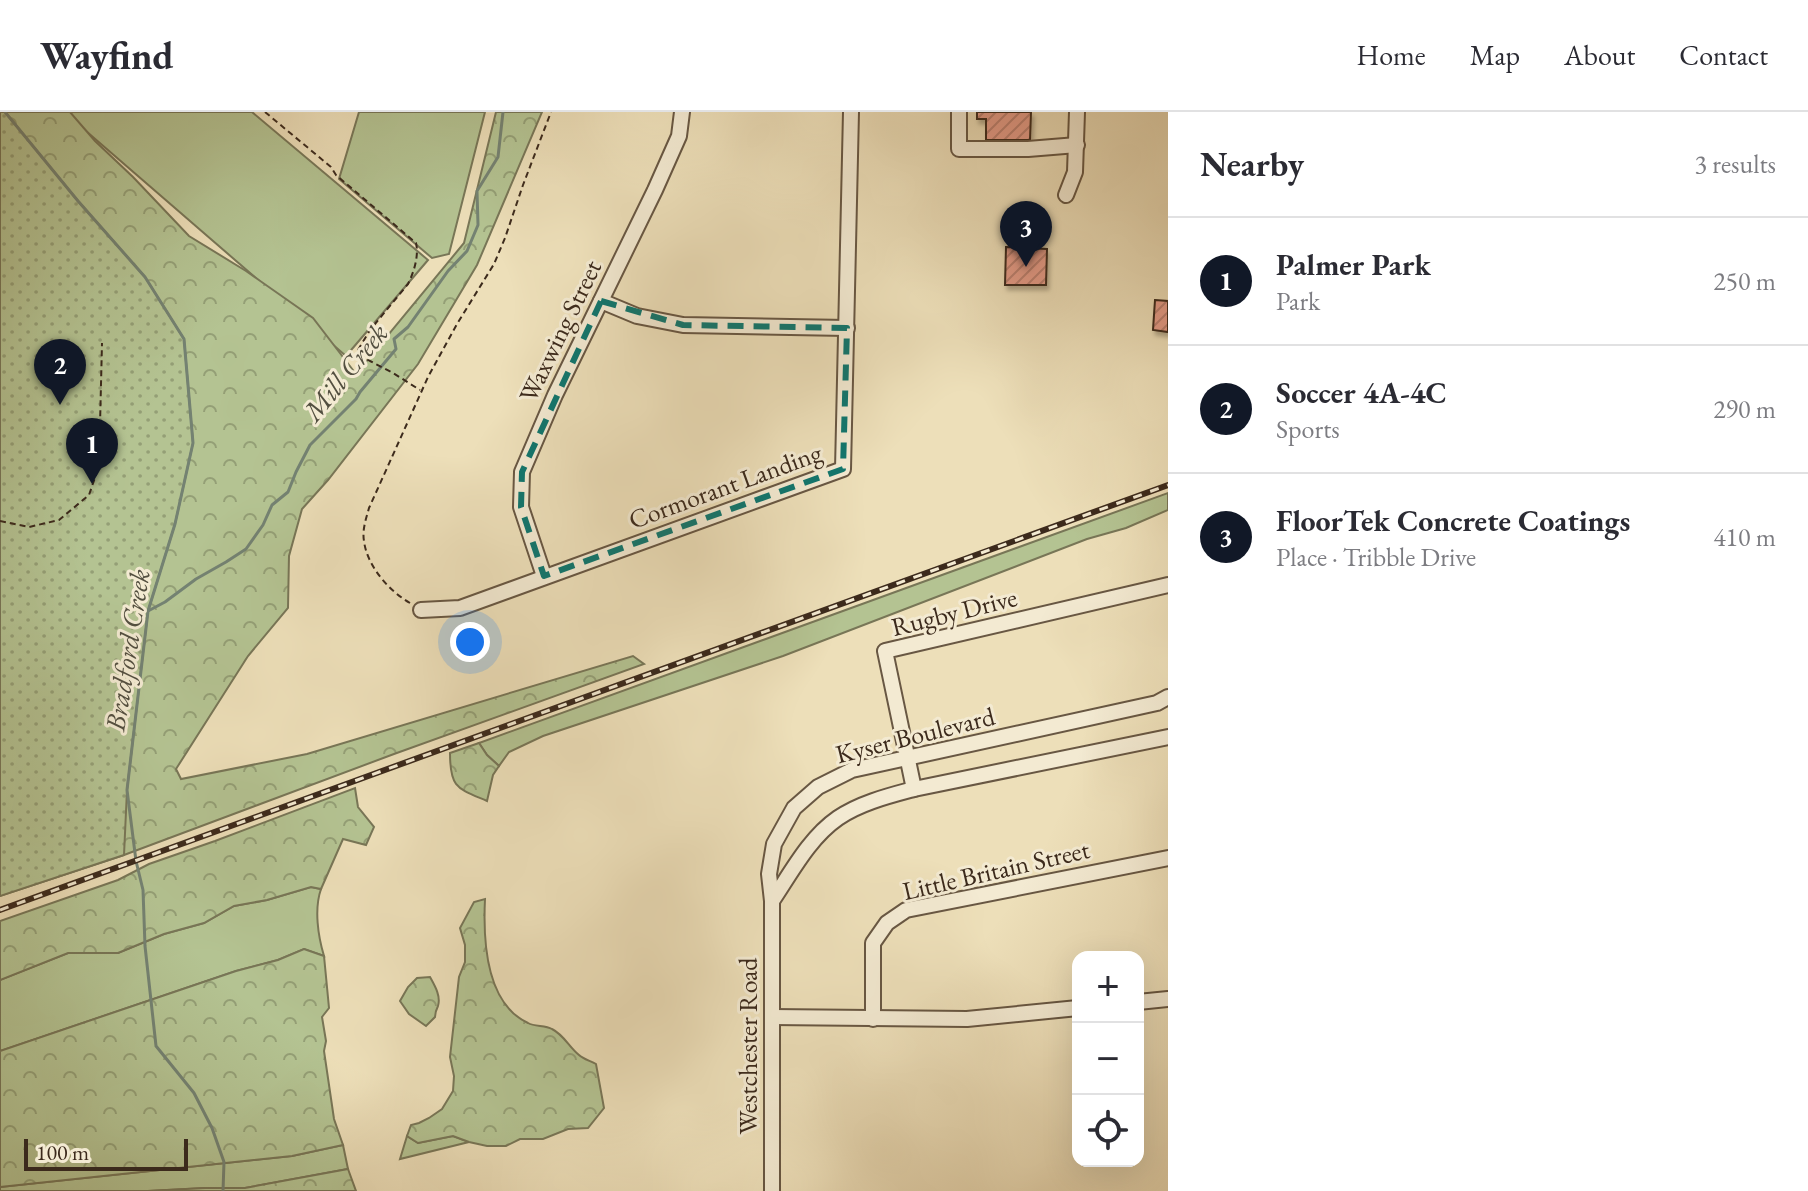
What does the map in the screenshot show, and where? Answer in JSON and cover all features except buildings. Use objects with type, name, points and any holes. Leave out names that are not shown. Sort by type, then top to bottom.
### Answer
[{"type":"street","name":"Waxwing Street","points":[[544,576],[521,507],[522,472],[555,395],[679,136],[682,112]]},
{"type":"street","name":"Cormorant Landing","points":[[421,610],[460,608],[843,469],[851,112]]},
{"type":"street","points":[[959,112],[959,149],[1077,145]]},
{"type":"street","points":[[1066,195],[1075,172],[1077,112]]},
{"type":"street","points":[[601,301],[637,316],[683,325],[847,328]]},
{"type":"street","name":"Rugby Drive","points":[[914,789],[885,651],[1168,585]]},
{"type":"street","name":"Kyser Boulevard","points":[[772,901],[769,874],[774,844],[794,808],[818,787],[852,770],[1157,703],[1168,697]]},
{"type":"street","name":"Kyser Boulevard","points":[[772,901],[812,843],[838,818],[873,800],[1168,737]]},
{"type":"street","name":"Little Britain Street","points":[[873,1019],[873,943],[887,923],[906,910],[1168,858]]},
{"type":"street","name":"Westchester Road","points":[[772,901],[772,1191]]},
{"type":"street","points":[[1144,1001],[1168,999]]},
{"type":"street","points":[[772,1017],[967,1019],[1072,1009]]},
{"type":"path","points":[[265,112],[416,243],[417,255],[408,284],[370,330],[358,350],[360,355],[421,391]]},
{"type":"path","points":[[421,610],[400,598],[372,564],[364,543],[369,508],[421,391],[494,264],[551,112]]},
{"type":"path","points":[[0,521],[29,527],[59,520],[89,495],[99,466],[102,343]]},
{"type":"highlighted area","points":[[601,301],[683,325],[847,328],[843,469],[544,576],[521,507],[522,472]]},
{"type":"green space","points":[[0,112],[70,112],[189,236],[313,318],[356,374],[464,243],[496,112],[542,112],[477,265],[418,364],[302,509],[289,556],[288,608],[248,656],[176,769],[181,779],[307,754],[633,656],[644,664],[124,855],[0,896]]},
{"type":"green space","points":[[0,112],[5,112],[145,277],[184,339],[193,443],[175,524],[148,611],[127,790],[124,855],[0,896]]},
{"type":"green space","points":[[64,112],[252,112],[428,260],[346,356]]},
{"type":"green space","points":[[359,112],[485,112],[449,254],[432,258],[339,179]]},
{"type":"green space","points":[[1168,493],[1168,510],[1126,528],[1087,539],[783,656],[543,736],[509,752],[499,766],[479,743]]},
{"type":"green space","points":[[479,743],[499,766],[493,775],[487,801],[457,785],[452,773],[450,753]]},
{"type":"green space","points":[[355,788],[358,807],[374,827],[366,845],[343,839],[321,889],[311,887],[234,906],[204,923],[164,934],[118,953],[68,953],[0,980],[0,921],[118,880],[149,864]]},
{"type":"green space","points":[[311,887],[321,889],[318,922],[324,956],[304,949],[0,1051],[0,980],[68,953],[118,953],[164,934],[204,923],[234,906]]},
{"type":"green space","points":[[485,899],[486,951],[495,986],[503,1001],[514,1014],[528,1023],[556,1032],[575,1052],[596,1064],[604,1108],[588,1128],[568,1129],[543,1139],[520,1139],[506,1146],[487,1146],[453,1136],[418,1143],[407,1136],[411,1125],[442,1109],[453,1091],[450,1057],[459,977],[465,962],[465,945],[460,928],[474,902]]},
{"type":"green space","points":[[304,949],[324,956],[329,1008],[322,1017],[326,1041],[324,1051],[334,1119],[343,1145],[292,1156],[0,1187],[0,1051]]},
{"type":"green space","points":[[430,977],[439,1002],[435,1017],[426,1026],[409,1014],[400,1001],[417,978]]},
{"type":"green space","points":[[407,1136],[418,1143],[453,1136],[469,1142],[400,1159]]},
{"type":"green space","points":[[343,1145],[348,1169],[245,1188],[0,1191],[0,1187],[292,1156]]},
{"type":"green space","points":[[348,1169],[356,1191],[148,1191],[245,1188]]},
{"type":"waterway","name":"Bradford Creek","points":[[5,112],[145,277],[184,339],[193,443],[175,524],[148,611],[127,790],[143,890],[145,946],[156,1046],[194,1093],[212,1128],[224,1162],[223,1191]]},
{"type":"waterway","name":"Mill Creek","points":[[148,611],[246,549],[263,525],[272,505],[288,492],[310,445],[356,399],[396,349],[394,339],[408,327],[448,271],[467,251],[478,225],[477,191],[498,157],[503,112]]},
{"type":"railway","points":[[0,910],[1168,485]]},
{"type":"place","name":"FloorTek Concrete Coatings","points":[[1026,267]]},
{"type":"place","name":"Soccer 4A-4C","points":[[60,405]]},
{"type":"place","name":"Palmer Park","points":[[92,484]]}]
